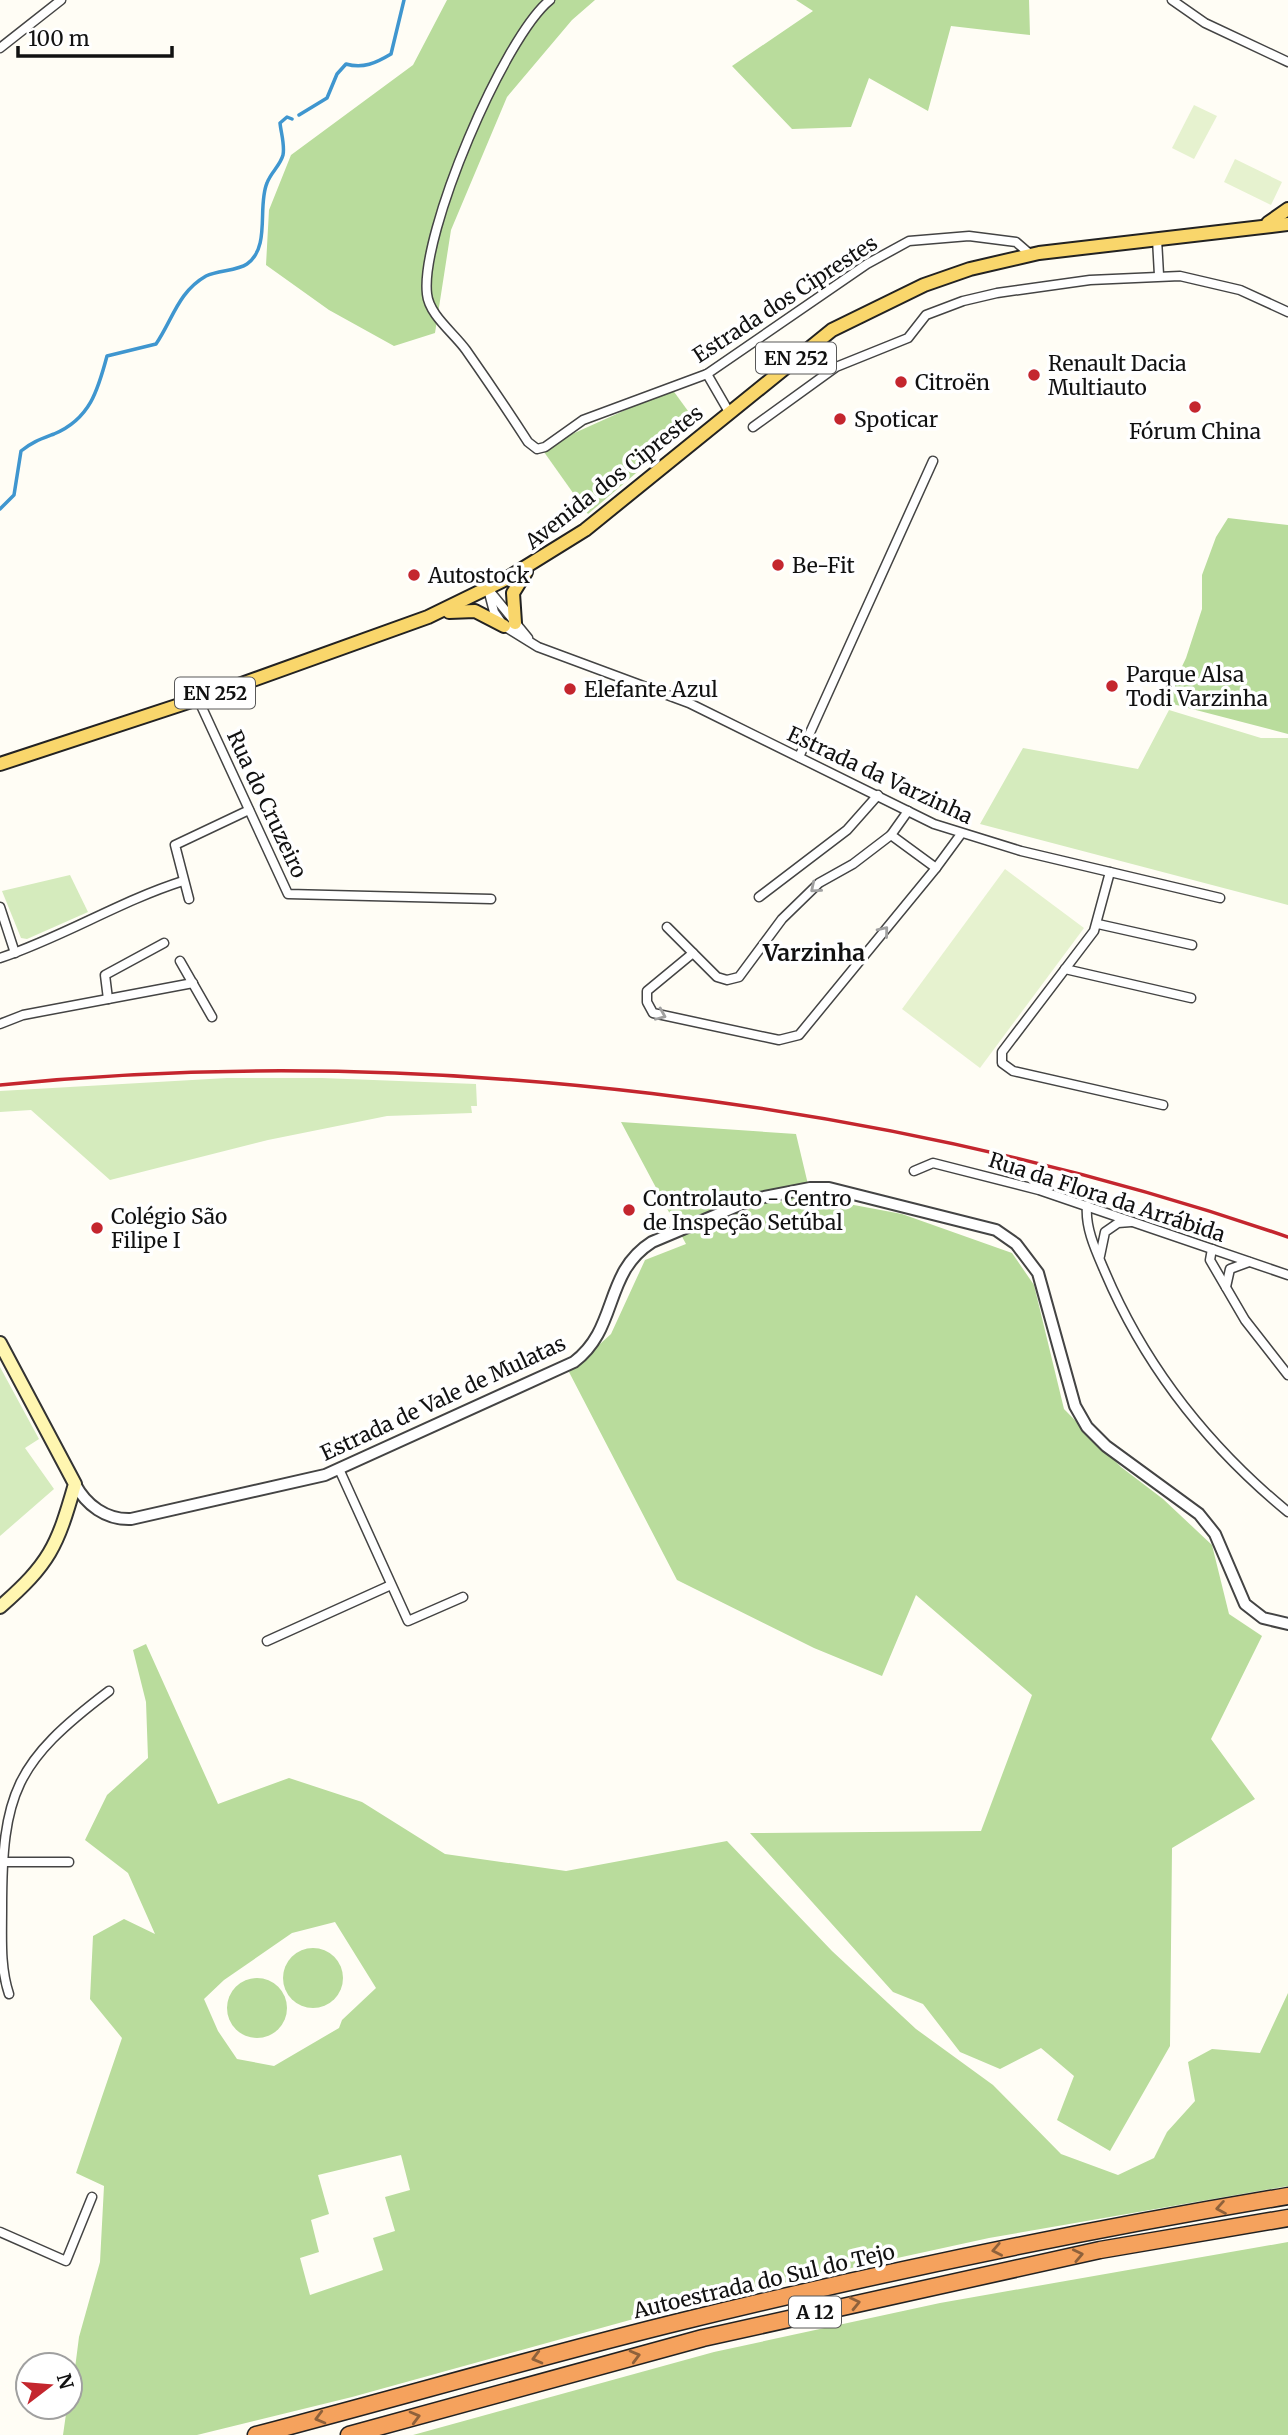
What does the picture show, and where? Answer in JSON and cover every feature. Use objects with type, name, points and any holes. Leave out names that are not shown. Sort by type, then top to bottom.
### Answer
[{"type":"highway","name":"Autoestrada do Sul do Tejo","points":[[256,2435],[608,2340],[813,2290],[1064,2236],[1288,2196]]},
{"type":"highway","name":"Autoestrada do Sul do Tejo","points":[[349,2435],[689,2341],[818,2311],[1100,2250],[1288,2218]]},
{"type":"main road","points":[[1263,227],[1288,209]]},
{"type":"main road","name":"EN 252","points":[[1157,239],[1288,224]]},
{"type":"main road","name":"Avenida dos Ciprestes","points":[[0,764],[198,699],[428,617],[488,589],[585,530],[832,330],[890,299],[970,269],[1031,255],[1157,239]]},
{"type":"main road","points":[[428,617],[469,610],[509,625],[513,593],[520,578],[537,561]]},
{"type":"main road","name":"Estrada de Vale de Mulatas","points":[[0,1343],[75,1484]]},
{"type":"main road","points":[[0,1607],[38,1571],[53,1551],[75,1484]]},
{"type":"street","points":[[0,48],[61,0]]},
{"type":"street","name":"Estrada dos Ciprestes","points":[[551,0],[524,31],[466,139],[433,239],[426,294],[432,310],[464,347],[528,442],[537,449],[545,447],[583,420],[707,374],[867,264],[909,241],[969,236],[1016,242],[1031,255]]},
{"type":"street","points":[[1172,0],[1205,23],[1288,62]]},
{"type":"street","points":[[1157,239],[1159,275]]},
{"type":"street","points":[[753,427],[836,367],[908,338],[919,321],[936,310],[963,301],[1037,287],[1159,275],[1219,283],[1288,312]]},
{"type":"street","points":[[707,374],[729,412]]},
{"type":"street","points":[[799,757],[933,461]]},
{"type":"street","points":[[488,589],[494,612],[509,625]]},
{"type":"street","name":"Estrada da Varzinha","points":[[509,625],[538,647],[689,703],[908,811],[961,834],[1220,898]]},
{"type":"street","name":"Rua do Cruzeiro","points":[[198,699],[288,894],[491,899]]},
{"type":"street","points":[[759,897],[847,830],[878,795]]},
{"type":"street","points":[[189,900],[174,850],[177,843],[249,810]]},
{"type":"street","points":[[667,927],[717,977],[727,980],[739,977],[782,919],[819,883],[853,864],[891,835],[908,811]]},
{"type":"street","points":[[693,953],[647,991],[647,1002],[653,1013],[779,1040],[791,1039],[799,1035],[961,834]]},
{"type":"street","points":[[891,835],[936,868]]},
{"type":"street","points":[[1110,872],[1098,924],[1002,1052],[1004,1067],[1163,1105]]},
{"type":"street","points":[[0,958],[138,895],[183,881]]},
{"type":"street","points":[[0,908],[15,953]]},
{"type":"street","points":[[1098,924],[1192,945]]},
{"type":"street","points":[[108,999],[105,975],[164,943]]},
{"type":"street","points":[[180,961],[212,1017]]},
{"type":"street","points":[[1065,969],[1191,998]]},
{"type":"street","points":[[0,1024],[23,1015],[193,983]]},
{"type":"street","name":"Rua da Flora da Arrábida","points":[[914,1171],[933,1163],[1039,1190],[1288,1275]]},
{"type":"street","name":"Estrada de Vale de Mulatas","points":[[75,1484],[85,1503],[119,1520],[307,1481],[339,1469],[574,1362],[592,1347],[602,1331],[623,1268],[639,1250],[652,1242],[754,1199],[792,1190],[829,1188],[982,1225],[1016,1244],[1031,1262],[1043,1285],[1075,1406],[1087,1427],[1106,1446],[1199,1514],[1215,1534],[1245,1604],[1263,1618],[1288,1624]]},
{"type":"street","points":[[1087,1206],[1086,1219],[1100,1259],[1131,1325],[1179,1400],[1228,1458],[1288,1512]]},
{"type":"street","points":[[1100,1259],[1105,1232],[1118,1223],[1136,1223]]},
{"type":"street","points":[[1212,1249],[1210,1260],[1226,1290],[1255,1335],[1288,1375]]},
{"type":"street","points":[[1226,1290],[1230,1269],[1250,1262]]},
{"type":"street","points":[[339,1469],[408,1621],[463,1597]]},
{"type":"street","points":[[267,1641],[391,1585]]},
{"type":"street","points":[[9,1994],[2,1969],[1,1862],[6,1821],[27,1769],[59,1731],[109,1691]]},
{"type":"street","points":[[1,1862],[69,1862]]},
{"type":"street","points":[[0,2232],[66,2261],[92,2197]]},
{"type":"green space","points":[[447,0],[595,0],[572,20],[507,97],[451,230],[435,333],[394,346],[329,310],[266,265],[269,210],[291,155],[413,65]]},
{"type":"green space","points":[[796,0],[1029,0],[1030,35],[951,26],[928,111],[869,78],[851,127],[792,129],[732,66],[813,11]]},
{"type":"green space","points":[[1194,105],[1217,116],[1194,159],[1172,148]]},
{"type":"green space","points":[[1235,159],[1282,182],[1271,205],[1224,182]]},
{"type":"green space","points":[[672,389],[696,422],[588,514],[544,452],[570,435]]},
{"type":"green space","points":[[1228,518],[1288,525],[1288,734],[1165,702],[1186,658],[1202,609],[1202,575],[1216,537]]},
{"type":"green space","points":[[1169,710],[1261,738],[1288,738],[1288,905],[980,824],[1023,748],[1138,769]]},
{"type":"green space","points":[[1005,869],[1084,928],[980,1068],[902,1009]]},
{"type":"green space","points":[[70,875],[88,912],[27,939],[21,938],[2,891]]},
{"type":"green space","points":[[227,1078],[322,1078],[476,1084],[477,1106],[471,1106],[472,1113],[387,1116],[268,1140],[110,1180],[31,1110],[0,1112],[0,1091]]},
{"type":"green space","points":[[621,1122],[796,1134],[811,1197],[902,1214],[1012,1253],[1034,1285],[1064,1409],[1121,1467],[1163,1499],[1212,1545],[1229,1614],[1262,1636],[1211,1739],[1255,1799],[1172,1848],[1170,2046],[1110,2151],[1057,2120],[1074,2076],[1041,2048],[1000,2069],[960,2052],[923,2004],[893,1992],[750,1833],[981,1831],[1032,1695],[916,1595],[882,1676],[814,1648],[677,1580],[569,1372],[611,1334],[645,1260],[686,1244]]},
{"type":"green space","points":[[0,1367],[39,1439],[25,1448],[54,1489],[0,1536]]},
{"type":"green space","points":[[146,1644],[218,1804],[289,1778],[362,1802],[445,1854],[566,1871],[727,1841],[832,1951],[916,2029],[993,2085],[1061,2154],[1118,2175],[1154,2158],[1167,2132],[1195,2101],[1188,2062],[1212,2049],[1260,2053],[1288,1993],[1288,2186],[989,2238],[695,2302],[352,2397],[197,2435],[63,2435],[65,2421],[84,2421],[84,2351],[77,2351],[100,2262],[104,2186],[76,2173],[122,2038],[90,1999],[93,1936],[124,1919],[155,1934],[128,1873],[85,1840],[107,1795],[148,1758],[146,1702],[133,1650]],"holes":[[[335,1922],[376,1988],[342,2020],[339,2028],[274,2066],[237,2059],[218,2031],[204,1999],[224,1980],[292,1933]],[[401,2155],[410,2190],[385,2197],[395,2231],[373,2238],[383,2270],[310,2295],[300,2258],[319,2252],[311,2220],[329,2214],[318,2175]]]},
{"type":"green space","points":[[307,1948],[319,1948],[335,1956],[341,1966],[341,1990],[335,2000],[319,2008],[307,2008],[291,2000],[283,1984],[283,1972],[291,1956]]},
{"type":"green space","points":[[251,1978],[263,1978],[279,1986],[285,1996],[285,2020],[279,2030],[263,2038],[251,2038],[235,2030],[227,2014],[227,2002],[235,1986]]},
{"type":"green space","points":[[1288,2242],[1288,2435],[413,2435],[714,2352],[940,2303]]},
{"type":"waterway","points":[[299,115],[327,98],[337,74],[346,64],[369,64],[391,54],[404,0]]},
{"type":"waterway","points":[[0,509],[14,495],[21,451],[66,428],[84,412],[96,392],[107,356],[156,344],[182,298],[197,282],[211,274],[243,266],[254,257],[261,237],[264,192],[283,155],[280,123],[287,117],[292,119]]},
{"type":"railway","points":[[0,1085],[159,1074],[322,1071],[487,1078],[652,1094],[816,1117],[978,1149],[1136,1189],[1288,1237]]},
{"type":"place","name":"Renault Dacia Multiauto","points":[[1034,375]]},
{"type":"place","name":"Citroën","points":[[901,382]]},
{"type":"place","name":"Fórum China","points":[[1195,407]]},
{"type":"place","name":"Spoticar","points":[[840,419]]},
{"type":"place","name":"Be-Fit","points":[[778,565]]},
{"type":"place","name":"Autostock","points":[[414,575]]},
{"type":"place","name":"Parque Alsa Todi Varzinha","points":[[1112,686]]},
{"type":"place","name":"Elefante Azul","points":[[570,689]]},
{"type":"place","name":"Controlauto - Centro de Inspeção Setúbal","points":[[629,1210]]},
{"type":"place","name":"Colégio São Filipe I","points":[[97,1228]]},
{"type":"district","name":"Varzinha","points":[[814,952]]}]
